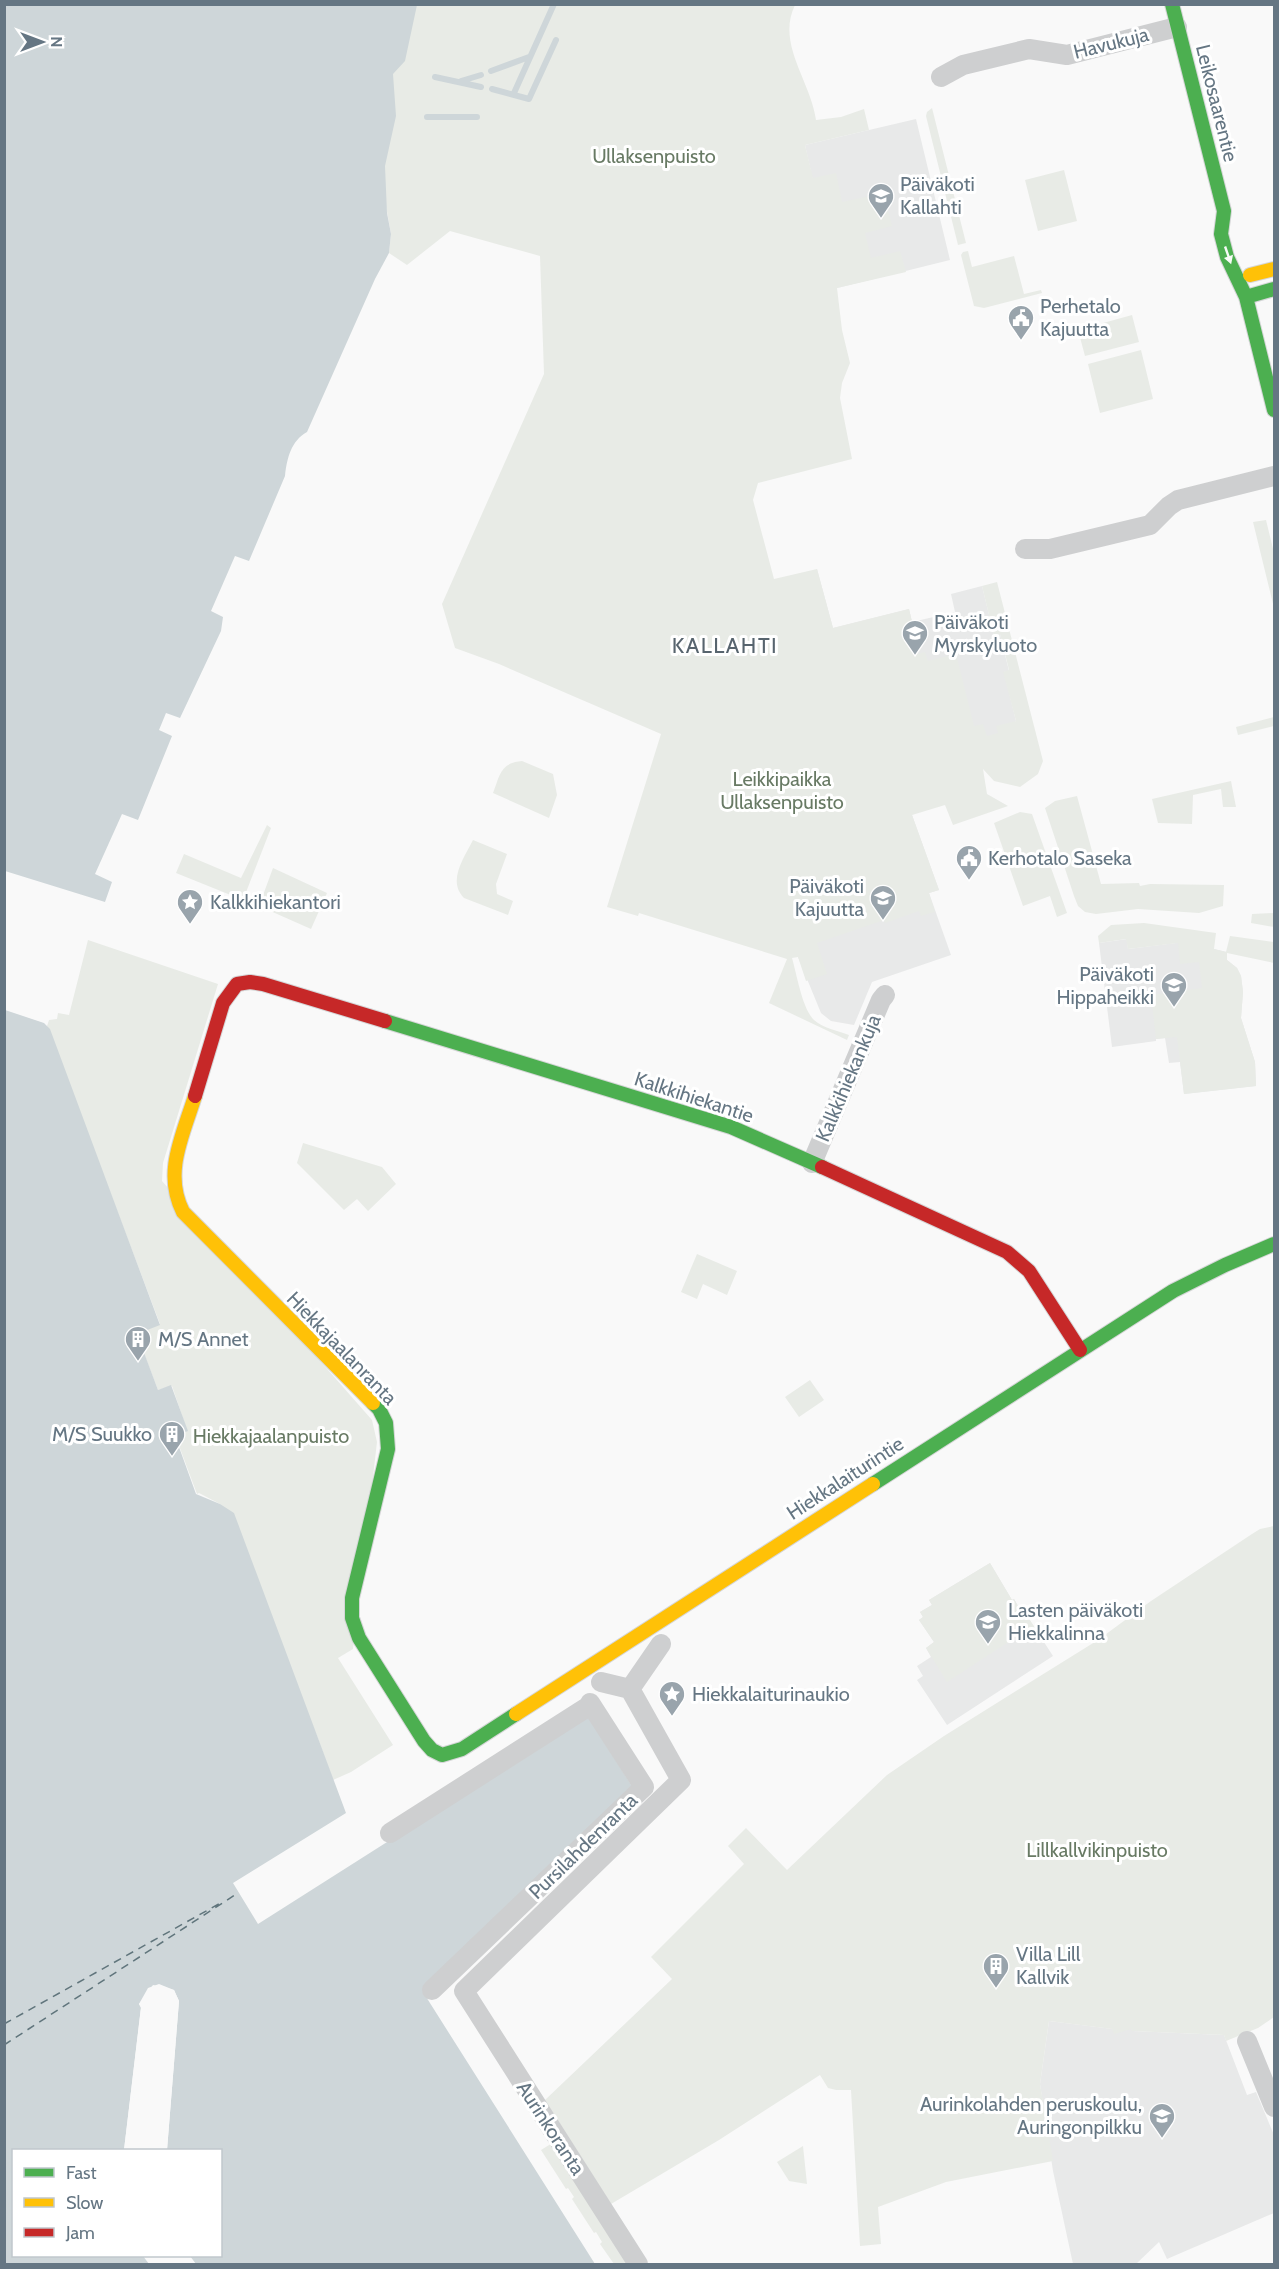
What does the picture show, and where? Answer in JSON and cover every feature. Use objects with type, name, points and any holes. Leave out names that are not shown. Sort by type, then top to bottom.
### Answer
[{"type":"street","name":"Leikosaarentie","points":[[1172,4],[1224,211],[1221,234],[1227,257],[1246,297],[1275,410]]},
{"type":"street","name":"Havukuja","points":[[941,77],[963,65],[1029,49],[1067,55],[1177,27]]},
{"type":"street","name":"Leikosaarentie","points":[[1224,211],[1234,224]]},
{"type":"street","name":"Leikosaarentie","points":[[1246,297],[1249,269],[1275,269]]},
{"type":"street","points":[[1246,297],[1275,289]]},
{"type":"street","points":[[1025,549],[1050,549],[1150,525],[1178,500],[1275,476]]},
{"type":"street","name":"Kalkkihiekantie","points":[[237,984],[250,982],[263,984],[731,1126],[1007,1252],[1029,1271],[1080,1350]]},
{"type":"street","name":"Hiekkajaalanranta","points":[[237,984],[223,1003],[178,1148],[172,1184],[174,1194],[183,1212],[379,1409],[384,1417],[388,1428],[388,1449],[350,1612],[363,1645],[424,1741],[432,1750],[442,1755]]},
{"type":"street","name":"Kalkkihiekankuja","points":[[812,1163],[885,995]]},
{"type":"street","name":"Hiekkalaiturintie","points":[[442,1755],[462,1749],[1150,1305],[1197,1278],[1275,1244]]},
{"type":"street","points":[[601,1682],[630,1689],[661,1644]]},
{"type":"street","name":"Pursilahdenranta","points":[[464,1991],[681,1787],[630,1689]]},
{"type":"street","name":"Pursilahdenranta","points":[[390,1833],[589,1706],[590,1703],[644,1787],[432,1990]]},
{"type":"street","name":"Aurinkoranta","points":[[464,1991],[638,2265]]},
{"type":"street","points":[[1247,2041],[1275,2108]]},
{"type":"shaded area","points":[[4,5],[417,5],[405,61],[393,74],[396,116],[385,166],[387,213],[391,234],[389,253],[375,279],[307,432],[297,440],[291,451],[285,476],[249,561],[235,556],[211,611],[223,617],[221,631],[180,718],[166,713],[159,730],[172,736],[138,820],[122,814],[95,874],[112,882],[105,902],[5,871]]},
{"type":"shaded area","name":"Päiväkoti Kallahti","points":[[916,119],[950,260],[837,288],[805,145]]},
{"type":"shaded area","name":"Päiväkoti Myrskyluoto","points":[[817,569],[833,628],[909,609],[912,622],[955,612],[951,594],[982,586],[994,635],[1000,634],[1009,671],[1004,672],[1016,721],[980,750],[801,641]]},
{"type":"shaded area","name":"Päiväkoti Kajuutta","points":[[912,815],[939,890],[929,893],[951,955],[872,982],[854,1025],[831,1021],[821,1013],[798,957]]},
{"type":"shaded area","name":"Päiväkoti Hippaheikki","points":[[1127,939],[1128,949],[1184,942],[1227,952],[1227,960],[1237,968],[1241,976],[1243,992],[1241,1018],[1255,1062],[1256,1086],[1184,1094],[1180,1062],[1169,1063],[1165,1038],[1112,1047],[1099,943]]},
{"type":"shaded area","points":[[5,1010],[44,1023],[50,1029],[160,1325],[137,1334],[158,1390],[171,1385],[188,1431],[175,1436],[196,1494],[234,1513],[346,1813],[233,1883],[258,1924],[587,1715],[635,1791],[423,1992],[595,2264],[196,2264],[191,2257],[222,2257],[222,2149],[167,2149],[179,2001],[174,1990],[153,1985],[139,2004],[141,2007],[124,2149],[12,2149],[12,2257],[144,2257],[149,2264],[5,2264]]},
{"type":"shaded area","name":"Lasten päiväkoti Hiekkalinna","points":[[990,1563],[1012,1600],[1014,1599],[1018,1606],[1020,1605],[1053,1656],[947,1725],[917,1680],[923,1676],[917,1666],[931,1657],[926,1648],[934,1642],[919,1620],[923,1617],[920,1612],[932,1605],[929,1600]]},
{"type":"shaded area","name":"Aurinkolahden peruskoulu, Auringonpilkku","points":[[1049,2021],[1113,2029],[1132,2028],[1133,2031],[1224,2035],[1247,2095],[1256,2092],[1274,2135],[1274,2213],[1167,2259],[1159,2242],[1136,2264],[1073,2264],[1053,2171],[1040,2084]]},
{"type":"green space","name":"Ullaksenpuisto","points":[[398,5],[795,5],[790,20],[792,48],[813,105],[816,120],[841,117],[864,109],[869,130],[805,145],[813,178],[836,173],[842,202],[884,193],[892,226],[865,233],[871,258],[900,251],[906,272],[837,288],[842,330],[850,363],[842,383],[840,398],[852,459],[758,483],[753,500],[774,579],[817,569],[833,628],[909,609],[917,642],[910,644],[913,655],[925,652],[928,661],[956,654],[974,726],[983,724],[987,736],[998,733],[996,726],[1016,721],[1003,672],[1009,670],[1000,634],[994,636],[982,586],[997,582],[1043,761],[1038,774],[1020,787],[994,781],[983,769],[987,794],[1008,806],[953,825],[945,805],[912,815],[939,890],[929,893],[935,912],[921,916],[919,911],[885,923],[884,920],[817,943],[827,974],[806,981],[798,957],[792,958],[803,1000],[810,1015],[822,1025],[849,1035],[847,1040],[769,1003],[787,959],[639,913],[638,916],[607,907],[661,734],[499,664],[455,648],[442,604],[544,374],[540,256],[450,231],[407,265],[389,253],[391,234],[374,139],[393,74]]},
{"type":"green space","points":[[932,108],[966,243],[958,245],[926,116]]},
{"type":"green space","points":[[1064,170],[1077,221],[1038,231],[1025,180]]},
{"type":"green space","points":[[968,251],[972,267],[1014,256],[1024,294],[1041,290],[1042,293],[984,308],[974,306],[961,255]]},
{"type":"green space","points":[[1132,315],[1139,342],[1085,356],[1078,330]]},
{"type":"green space","points":[[1141,350],[1153,399],[1100,413],[1088,364]]},
{"type":"green space","points":[[1266,520],[1274,553],[1274,608],[1253,522]]},
{"type":"green space","points":[[1274,717],[1274,726],[1238,735],[1236,727]]},
{"type":"green space","points":[[522,761],[553,774],[557,795],[549,818],[493,793],[499,775],[505,767]]},
{"type":"green space","points":[[1231,781],[1236,807],[1223,807],[1221,789],[1193,795],[1192,824],[1158,823],[1152,799]]},
{"type":"green space","points":[[1077,796],[1101,884],[1224,885],[1223,906],[1199,913],[1138,909],[1096,914],[1085,912],[1078,906],[1074,896],[1045,808],[1055,801]]},
{"type":"green space","points":[[1020,812],[1032,814],[1067,913],[1057,917],[1050,896],[1023,906],[994,823]]},
{"type":"green space","points":[[267,825],[271,828],[243,900],[176,873],[184,854],[241,878]]},
{"type":"green space","points":[[473,840],[507,854],[496,884],[497,894],[513,901],[508,915],[464,898],[459,891],[457,877],[459,869]]},
{"type":"green space","points":[[273,868],[327,893],[311,929],[259,906]]},
{"type":"green space","points":[[1274,913],[1274,927],[1251,923],[1252,914]]},
{"type":"green space","points":[[1144,923],[1216,933],[1214,949],[1226,952],[1230,936],[1274,942],[1274,963],[1227,953],[1227,960],[1237,968],[1241,976],[1243,992],[1241,1018],[1255,1062],[1256,1086],[1184,1094],[1177,1037],[1156,1039],[1151,995],[1202,988],[1199,962],[1180,964],[1178,943],[1128,949],[1126,939],[1099,943],[1098,936],[1111,925]]},
{"type":"green space","name":"Hiekkajaalanpuisto","points":[[88,940],[218,984],[163,1163],[162,1181],[372,1420],[377,1442],[353,1649],[338,1658],[393,1745],[351,1772],[333,1780],[317,1736],[220,1504],[197,1494],[175,1435],[187,1430],[172,1386],[158,1390],[136,1333],[160,1324],[47,1026],[49,1020],[57,1019],[58,1013],[69,1015]]},
{"type":"green space","points":[[303,1143],[382,1167],[396,1184],[368,1211],[357,1199],[344,1210],[297,1163]]},
{"type":"green space","points":[[697,1254],[737,1271],[727,1295],[703,1284],[697,1299],[681,1292]]},
{"type":"green space","points":[[810,1380],[824,1400],[799,1417],[785,1397]]},
{"type":"green space","name":"Lillkallvikinpuisto","points":[[1274,1526],[1274,2017],[1258,2028],[1226,2041],[1224,2035],[1132,2031],[1131,2029],[1114,2034],[1112,2029],[1049,2021],[1040,2084],[1053,2161],[946,2182],[878,2207],[881,2244],[860,2246],[851,2090],[828,2088],[820,2075],[719,2140],[611,2204],[545,2100],[672,1979],[651,1957],[744,1864],[728,1846],[746,1828],[787,1870],[887,1775],[944,1736],[1098,1640],[1151,1601],[1252,1534],[1260,1529]]},
{"type":"green space","points":[[990,1563],[1012,1600],[1014,1599],[1018,1606],[1020,1605],[1039,1634],[1033,1638],[1027,1630],[947,1682],[926,1648],[934,1642],[919,1620],[923,1617],[920,1612],[932,1605],[929,1600]]},
{"type":"green space","points":[[554,2142],[632,2264],[614,2264],[600,2244],[602,2242],[596,2232],[594,2233],[572,2199],[574,2197],[568,2188],[566,2189],[541,2150]]},
{"type":"green space","points":[[803,2146],[807,2184],[789,2181],[777,2162]]},
{"type":"pier","points":[[159,1984],[174,1990],[179,2001],[167,2149],[164,2149],[176,2001],[172,1992],[159,1987],[151,1990],[142,2004],[144,2008],[127,2149],[124,2149],[141,2008],[139,2004],[148,1988]]},
{"type":"waterway","points":[[514,93],[554,4]]},
{"type":"waterway","points":[[492,89],[529,99],[556,40]]},
{"type":"waterway","points":[[491,71],[529,57]]},
{"type":"waterway","points":[[461,81],[481,75]]},
{"type":"waterway","points":[[435,77],[481,87]]},
{"type":"waterway","points":[[427,117],[477,117]]},
{"type":"ferry route","points":[[4,2045],[238,1893]]},
{"type":"ferry route","points":[[4,2024],[224,1901]]},
{"type":"traffic: fast","points":[[1172,4],[1224,211],[1221,234],[1227,257],[1246,297],[1274,410]]},
{"type":"traffic: fast","points":[[1246,297],[1274,289]]},
{"type":"traffic: fast","points":[[385,1021],[731,1127],[822,1167]]},
{"type":"traffic: fast","points":[[873,1484],[1173,1291],[1274,1244]]},
{"type":"traffic: fast","points":[[373,1403],[386,1423],[388,1449],[352,1598],[352,1618],[359,1638],[424,1741],[432,1750],[442,1755],[462,1749],[516,1714]]},
{"type":"traffic: slow","points":[[1250,275],[1274,269]]},
{"type":"traffic: slow","points":[[195,1096],[177,1154],[175,1168],[177,1197],[183,1212],[373,1403]]},
{"type":"traffic: slow","points":[[516,1714],[873,1484]]},
{"type":"traffic: jam","points":[[195,1096],[223,1003],[237,984],[250,982],[263,984],[385,1021]]},
{"type":"traffic: jam","points":[[822,1167],[1007,1252],[1029,1271],[1080,1350]]},
{"type":"place","name":"Päiväkoti Kallahti","points":[[881,219]]},
{"type":"place","name":"Perhetalo Kajuutta","points":[[1021,341]]},
{"type":"place","name":"Päiväkoti Myrskyluoto","points":[[915,656]]},
{"type":"place","name":"Kerhotalo Saseka","points":[[969,881]]},
{"type":"place","name":"Päiväkoti Kajuutta","points":[[883,921]]},
{"type":"place","name":"Kalkkihiekantori","points":[[190,925]]},
{"type":"place","name":"Päiväkoti Hippaheikki","points":[[1174,1008]]},
{"type":"place","name":"M/S Annet","points":[[138,1362]]},
{"type":"place","name":"M/S Suukko","points":[[172,1457]]},
{"type":"place","name":"Lasten päiväkoti Hiekkalinna","points":[[988,1645]]},
{"type":"place","name":"Hiekkalaiturinaukio","points":[[672,1717]]},
{"type":"place","name":"Villa Lill Kallvik","points":[[996,1989]]},
{"type":"place","name":"Aurinkolahden peruskoulu, Auringonpilkku","points":[[1162,2139]]},
{"type":"district","name":"KALLAHTI","points":[[725,645]]},
{"type":"park label","name":"Leikkipaikka Ullaksenpuisto","points":[[782,790]]}]
